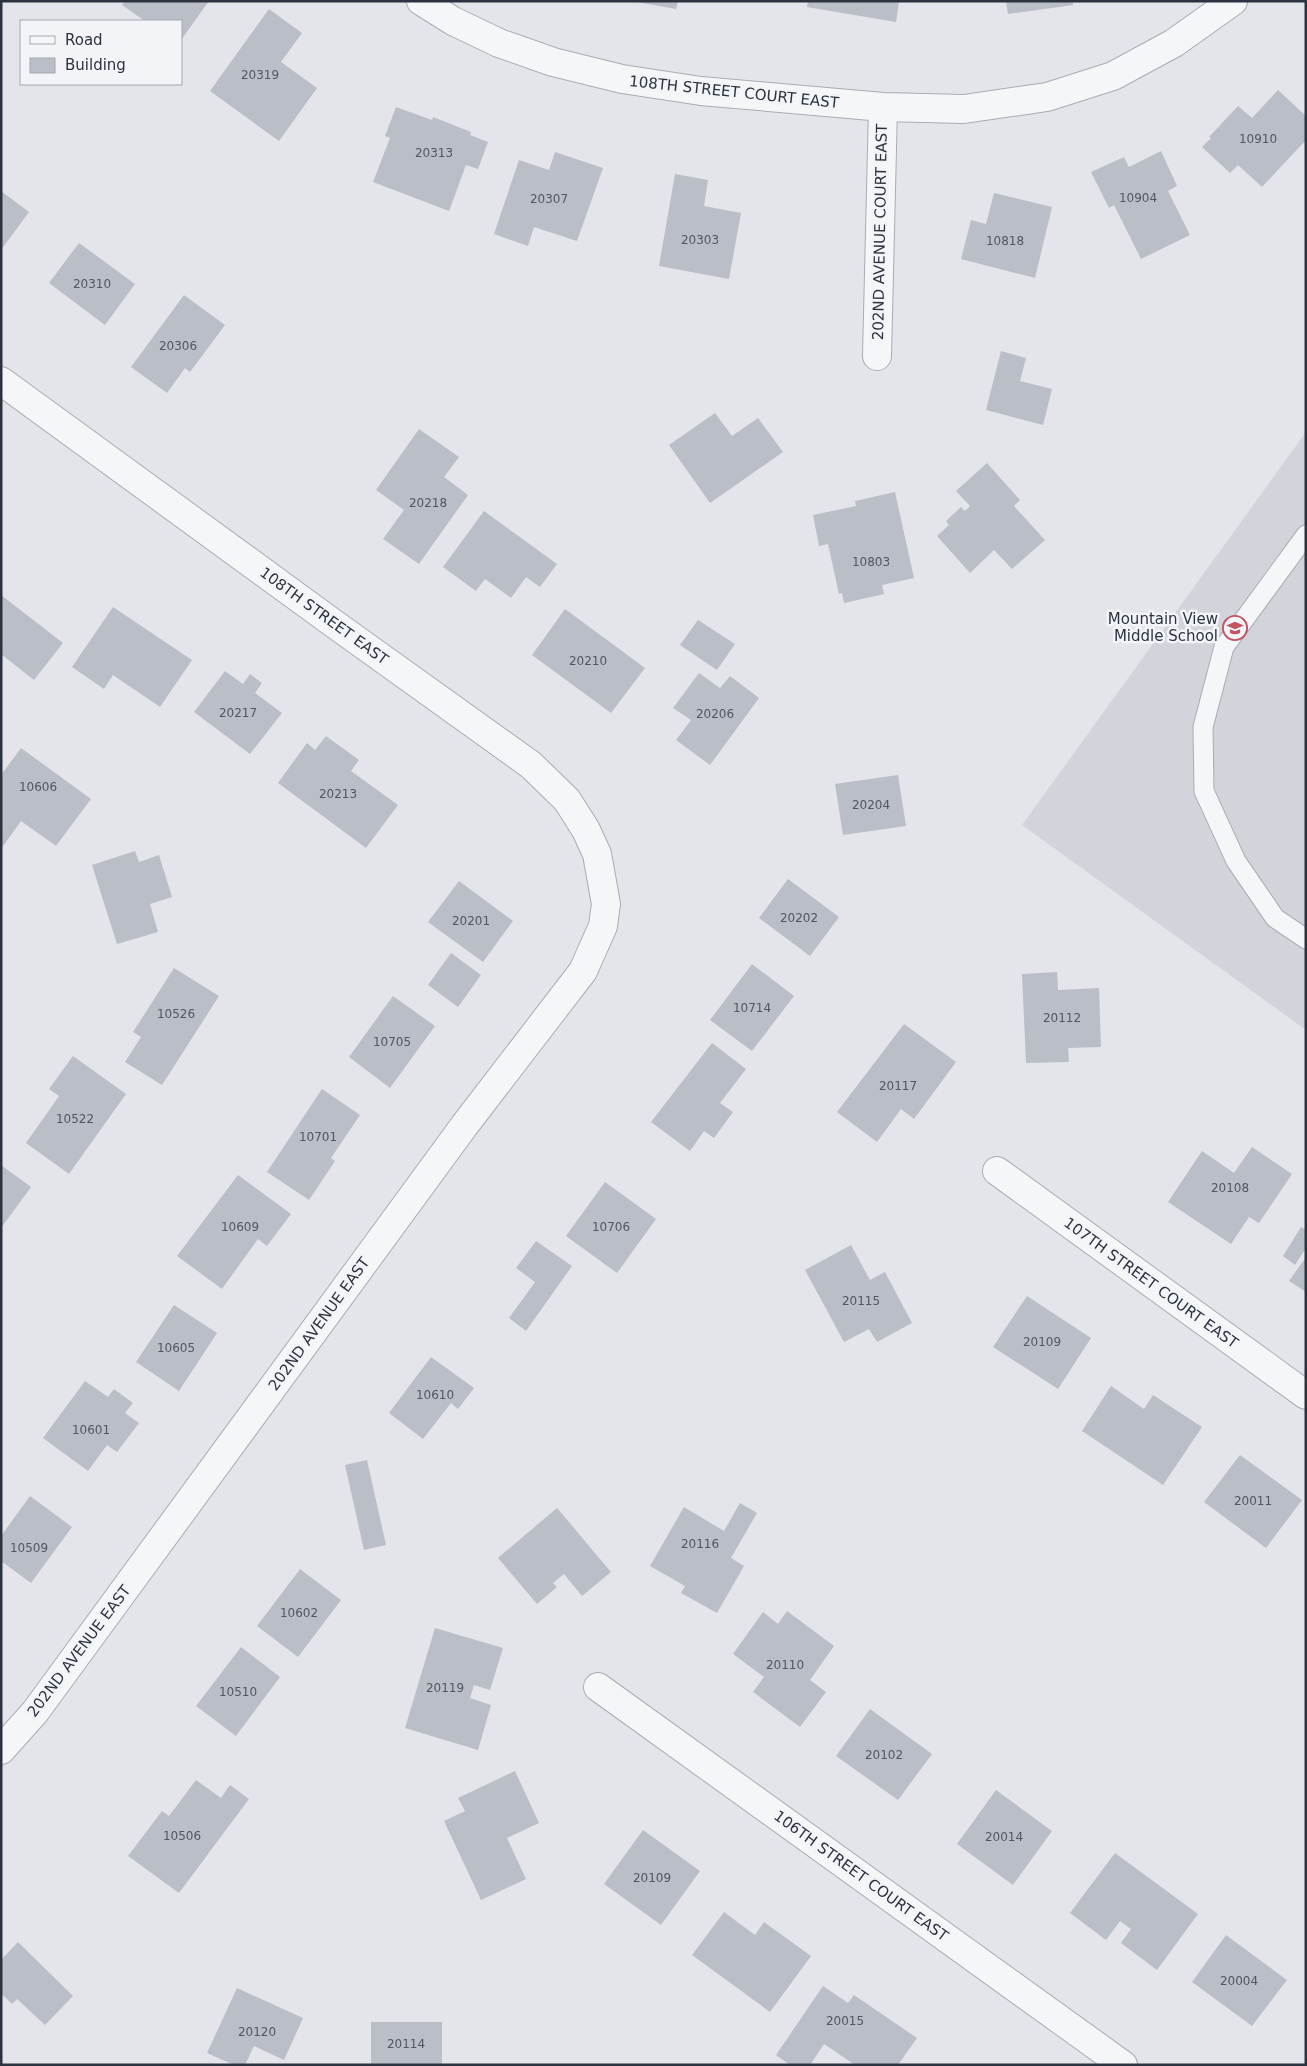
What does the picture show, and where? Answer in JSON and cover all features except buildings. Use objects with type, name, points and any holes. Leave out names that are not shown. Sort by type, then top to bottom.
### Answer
[{"type":"street","name":"108TH STREET COURT EAST","points":[[421,1],[453,21],[499,43],[553,62],[622,79],[701,91],[883,107],[964,109],[1047,97],[1113,76],[1174,43],[1233,1]]},
{"type":"street","name":"202ND AVENUE COURT EAST","points":[[877,356],[883,107]]},
{"type":"street","name":"108TH STREET EAST","points":[[1,381],[531,765],[567,800],[586,830],[597,854],[602,886]]},
{"type":"street","name":"202ND AVENUE EAST","points":[[1,1750],[35,1712],[464,1126],[583,971],[603,926],[606,904],[602,886]]},
{"type":"street","name":"107TH STREET COURT EAST","points":[[997,1171],[1306,1395]]},
{"type":"street","name":"106TH STREET COURT EAST","points":[[598,1687],[1123,2065]]},
{"type":"lane","points":[[1306,535],[1224,647],[1203,727],[1204,791],[1236,862],[1275,918],[1306,939]]},
{"type":"shaded area","name":"Mountain View Middle School","points":[[1306,432],[1306,1030],[1022,825]]},
{"type":"place","name":"Mountain View Middle School","points":[[1235,628]]}]
